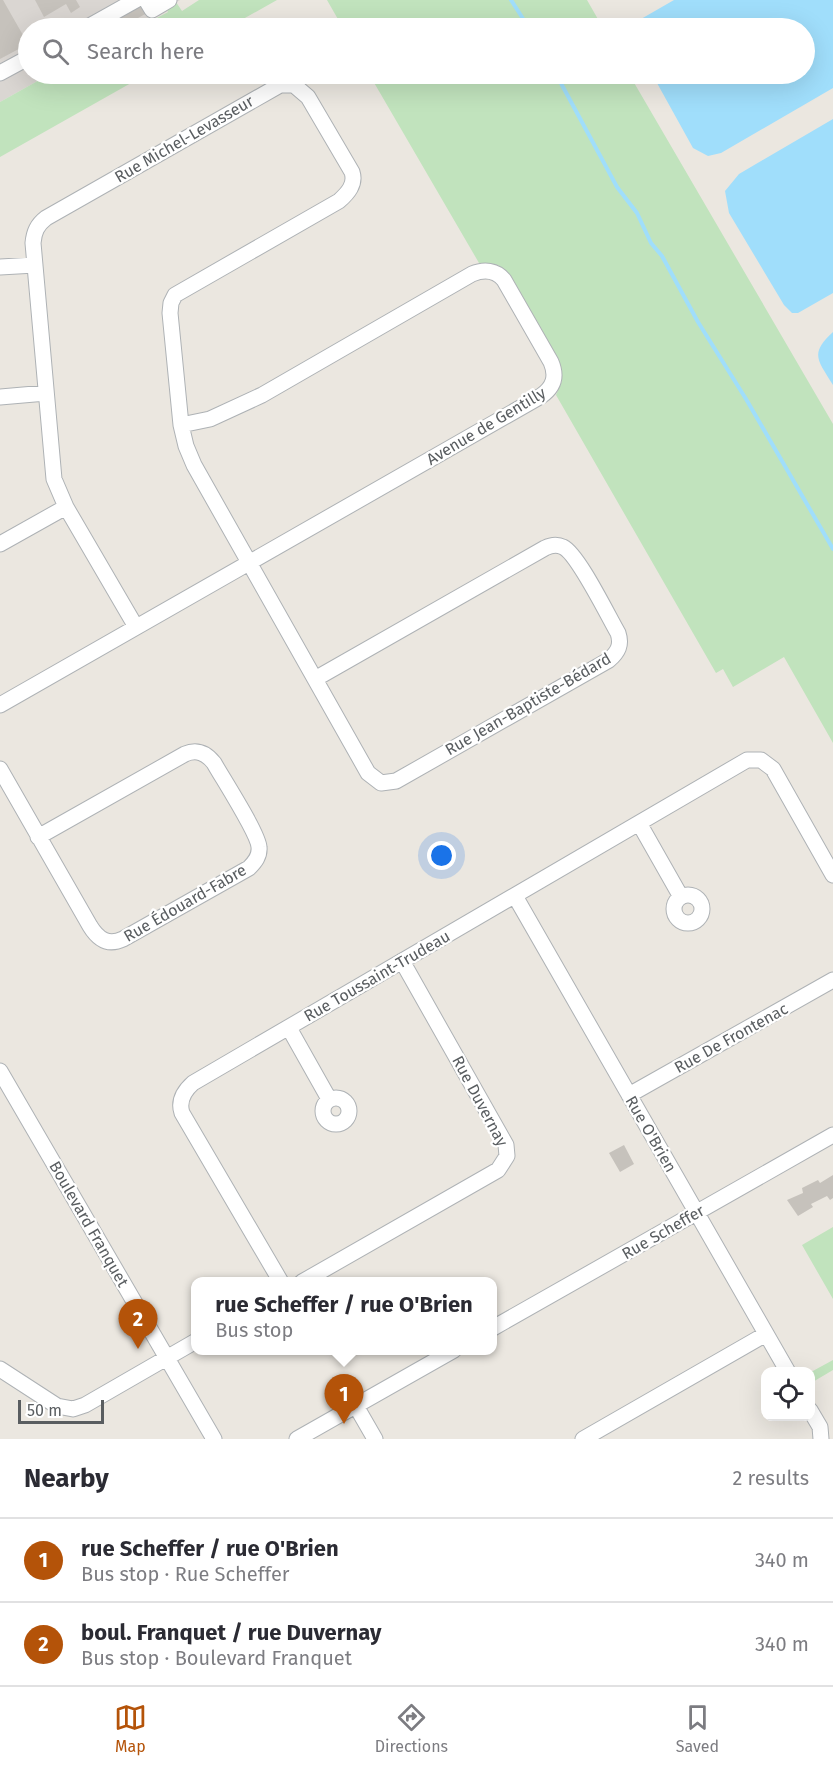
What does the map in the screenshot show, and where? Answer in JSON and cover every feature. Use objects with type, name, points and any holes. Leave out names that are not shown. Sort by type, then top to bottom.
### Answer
[{"type":"street","points":[[104,18],[136,0]]},
{"type":"street","points":[[146,0],[152,10],[169,0]]},
{"type":"street","points":[[0,73],[18,63]]},
{"type":"street","name":"Rue Michel-Levasseur","points":[[136,627],[56,486],[46,393],[34,232],[46,218],[280,85],[294,85],[305,93],[352,172],[352,184],[347,194],[339,201],[175,295],[170,313],[181,425],[189,456],[249,562]]},
{"type":"street","points":[[0,267],[36,265]]},
{"type":"street","name":"Avenue de Gentilly","points":[[0,705],[541,396],[549,390],[555,373],[504,280],[496,273],[482,271],[472,274],[247,403],[210,419],[181,425]]},
{"type":"street","points":[[0,398],[46,393]]},
{"type":"street","points":[[0,544],[66,507]]},
{"type":"street","name":"Rue Jean-Baptiste-Bédard","points":[[249,562],[368,773],[381,783],[391,783],[609,660],[618,650],[619,638],[575,558],[563,547],[554,545],[315,679]]},
{"type":"street","name":"Rue Édouard-Fabre","points":[[0,770],[38,837],[94,933],[103,940],[113,943],[123,939],[249,868],[257,858],[259,850],[255,836],[214,763],[205,754],[196,752],[185,754],[38,837]]},
{"type":"street","name":"Rue Toussaint-Trudeau","points":[[279,1277],[185,1117],[181,1102],[185,1092],[194,1083],[751,759],[761,760],[773,769],[833,874]]},
{"type":"street","points":[[639,823],[681,897]]},
{"type":"street","name":"Rue O'Brien","points":[[515,896],[786,1367]]},
{"type":"street","name":"Rue Duvernay","points":[[309,1277],[498,1170],[507,1156],[506,1145],[402,961]]},
{"type":"street","name":"Rue De Frontenac","points":[[629,1095],[833,980]]},
{"type":"street","points":[[289,1028],[330,1100]]},
{"type":"street","name":"Boulevard Franquet","points":[[0,1071],[164,1360],[204,1439]]},
{"type":"street","name":"Boulevard Franquet","points":[[0,1089],[214,1439]]},
{"type":"street","name":"Rue Scheffer","points":[[497,1326],[833,1135]]},
{"type":"street","points":[[583,1439],[766,1334]]},
{"type":"street","points":[[0,1370],[57,1406],[73,1408],[85,1405],[191,1343]]},
{"type":"street","points":[[297,1439],[445,1355]]},
{"type":"street","points":[[356,1406],[375,1439]]},
{"type":"street","points":[[815,1418],[820,1427],[820,1439]]},
{"type":"shaded area","points":[[0,0],[180,0],[166,8],[168,11],[156,18],[18,18],[18,84],[32,84],[0,102]]},
{"type":"green space","points":[[199,0],[277,0],[245,18],[157,18],[168,12],[166,8],[176,2],[182,11]]},
{"type":"green space","points":[[327,0],[587,0],[597,18],[337,18]]},
{"type":"green space","points":[[32,84],[129,84],[0,157],[0,102]]},
{"type":"green space","points":[[375,84],[635,84],[833,424],[833,743],[784,657],[733,687],[723,669],[716,673],[556,395],[562,381],[559,360],[511,276],[498,265],[479,263]]},
{"type":"green space","points":[[833,1227],[833,1299],[802,1245]]},
{"type":"green space","points":[[833,1360],[833,1370],[815,1381],[815,1370]]},
{"type":"water","points":[[674,0],[833,0],[833,88],[721,153],[708,156],[693,148],[658,84],[815,84],[815,18],[643,18]]},
{"type":"water","points":[[833,119],[833,293],[798,313],[792,313],[784,305],[729,213],[725,191],[739,174]]},
{"type":"water","points":[[833,332],[833,385],[820,363],[818,352]]},
{"type":"building","points":[[0,0],[3,0],[18,26],[18,49],[0,59]]},
{"type":"building","points":[[35,0],[76,0],[80,7],[71,13],[66,4],[44,17]]},
{"type":"building","points":[[143,5],[147,13],[138,18],[120,18]]},
{"type":"building","points":[[624,1145],[634,1164],[620,1172],[609,1153]]},
{"type":"building","points":[[833,1175],[833,1198],[830,1200],[827,1196],[811,1204],[813,1207],[798,1216],[787,1200],[803,1193],[802,1188],[818,1180],[820,1183]]},
{"type":"waterway","points":[[511,0],[523,18]]},
{"type":"waterway","points":[[561,84],[617,187],[637,213],[651,243],[662,256],[698,322],[746,399],[833,549]]},
{"type":"place","name":"boul. Franquet / rue Duvernay","points":[[138,1349]]},
{"type":"place","name":"rue Scheffer / rue O'Brien","points":[[344,1424]]}]
